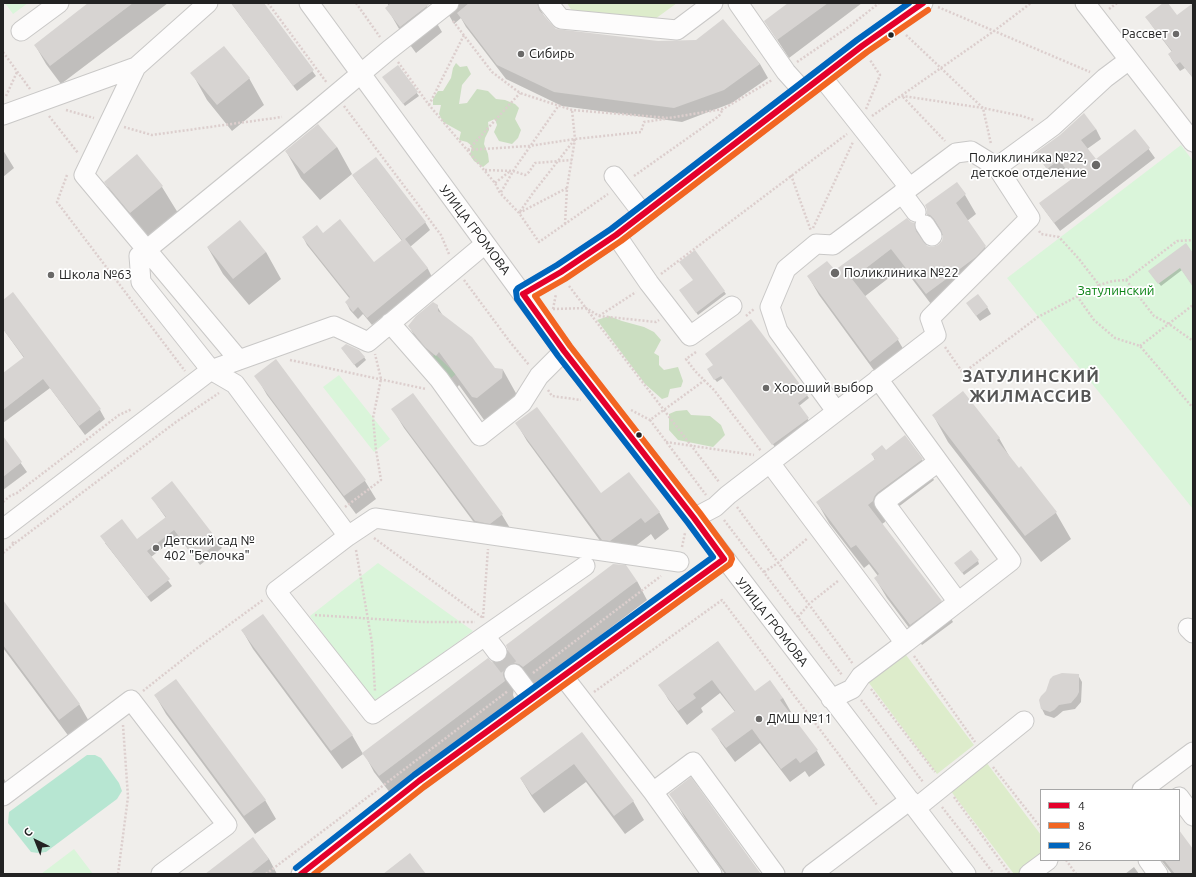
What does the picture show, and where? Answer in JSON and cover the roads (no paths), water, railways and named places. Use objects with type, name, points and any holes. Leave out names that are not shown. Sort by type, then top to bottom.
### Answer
[{"type":"street","points":[[21,31],[59,3]]},
{"type":"street","points":[[208,3],[136,68],[109,123],[81,162],[84,176],[239,360]]},
{"type":"street","name":"УЛИЦА ГРОМОВА","points":[[309,3],[523,294],[689,525],[724,559],[913,804],[959,872]]},
{"type":"street","points":[[548,3],[561,19],[677,30],[713,3]]},
{"type":"street","points":[[1085,3],[1193,142]]},
{"type":"street","points":[[354,532],[333,516],[235,384],[211,370],[141,282],[139,256],[389,50],[446,5]]},
{"type":"street","points":[[523,294],[561,272],[616,235],[862,46],[930,5]]},
{"type":"street","points":[[747,6],[786,72],[803,91]]},
{"type":"street","points":[[997,167],[1054,126],[1105,78],[1129,60]]},
{"type":"street","points":[[3,116],[136,68]]},
{"type":"street","points":[[822,77],[860,125],[905,190],[924,224]]},
{"type":"street","points":[[689,525],[722,501],[768,460],[836,411],[936,335],[930,318],[1030,218],[997,167],[971,151],[956,153],[833,244],[816,244],[786,268],[770,307],[778,331],[836,411]]},
{"type":"street","points":[[617,181],[643,214]]},
{"type":"street","points":[[616,235],[649,283],[690,336],[736,313]]},
{"type":"street","points":[[7,534],[211,370],[334,326],[368,342],[485,244]]},
{"type":"street","points":[[390,323],[439,379],[480,436],[522,403],[539,376],[564,351]]},
{"type":"street","points":[[832,699],[857,682],[1011,561],[878,379]]},
{"type":"street","points":[[768,460],[905,643]]},
{"type":"street","points":[[938,462],[884,502],[958,602]]},
{"type":"street","points":[[586,566],[484,627],[373,714],[276,591],[375,518],[678,562]]},
{"type":"street","points":[[301,874],[419,781],[724,559]]},
{"type":"street","points":[[484,627],[497,652]]},
{"type":"street","points":[[563,676],[653,792],[712,874]]},
{"type":"street","points":[[517,678],[532,698]]},
{"type":"street","points":[[3,796],[127,703],[227,825],[161,874]]},
{"type":"street","points":[[812,874],[886,818],[939,790],[1024,721]]},
{"type":"street","points":[[1143,789],[1193,752]]},
{"type":"street","points":[[653,792],[693,762],[775,874]]},
{"type":"street","points":[[1162,775],[1173,789]]},
{"type":"street","points":[[1180,798],[1193,816]]},
{"type":"street","points":[[1029,874],[1047,861]]},
{"type":"street","points":[[1149,861],[1158,874]]},
{"type":"tunnel","points":[[497,652],[514,674]]},
{"type":"place","name":"Рассвет","points":[[1176,34]]},
{"type":"place","name":"Сибирь","points":[[521,54]]},
{"type":"place","name":"Поликлиника №22, детское отделение","points":[[1096,165]]},
{"type":"place","name":"Поликлиника №22","points":[[835,273]]},
{"type":"place","name":"Школа №63","points":[[51,275]]},
{"type":"place","name":"Хороший выбор","points":[[766,388]]},
{"type":"place","name":"Детский сад № 402 \"Белочка\"","points":[[156,548]]},
{"type":"place","name":"ДМШ №11","points":[[759,719]]},
{"type":"district","name":"ЗАТУЛИНСКИЙ ЖИЛМАССИВ","points":[[1031,386]]},
{"type":"park label","name":"Затулинский","points":[[1116,291]]}]
